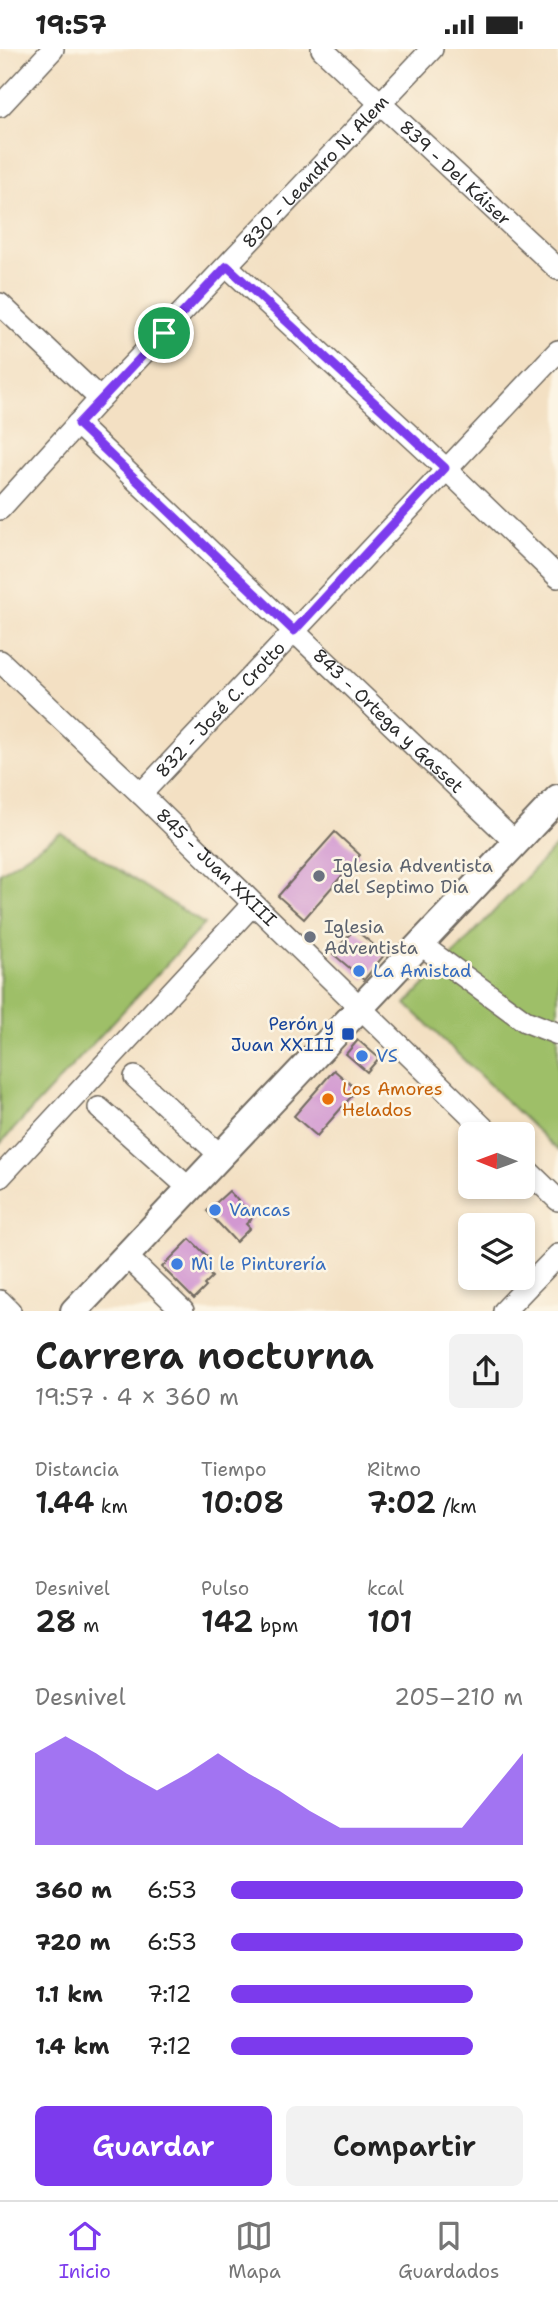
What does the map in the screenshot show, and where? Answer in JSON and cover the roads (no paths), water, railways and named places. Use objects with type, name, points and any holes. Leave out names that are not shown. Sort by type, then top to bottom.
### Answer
[{"type":"main road","points":[[74,1311],[558,798]]},
{"type":"street","points":[[0,106],[53,49]]},
{"type":"street","name":"839 - Del Káiser","points":[[322,49],[558,269]]},
{"type":"street","name":"830 - Leandro N. Alem","points":[[0,509],[100,399],[432,49]]},
{"type":"street","points":[[227,266],[558,577]]},
{"type":"street","points":[[0,303],[100,399]]},
{"type":"street","name":"832 - José C. Crotto","points":[[141,794],[558,351]]},
{"type":"street","name":"843 - Ortega y Gasset","points":[[78,424],[516,843]]},
{"type":"street","name":"845 - Juan XXIII","points":[[0,661],[141,794],[478,1122]]},
{"type":"street","points":[[0,1177],[253,904]]},
{"type":"street","points":[[420,944],[526,1021],[558,1034]]},
{"type":"street","points":[[135,1077],[221,1156]]},
{"type":"street","points":[[99,1108],[190,1189]]},
{"type":"street","points":[[536,1179],[558,1200]]},
{"type":"street","points":[[504,1311],[558,1255]]},
{"type":"street","points":[[126,1256],[183,1311]]},
{"type":"street","points":[[0,1301],[10,1311]]},
{"type":"place","name":"Iglesia Adventista del Septimo Dia","points":[[319,876]]},
{"type":"place","name":"Iglesia Adventista","points":[[310,937]]},
{"type":"place","name":"La Amistad","points":[[359,971]]},
{"type":"place","name":"Perón y Juan XXIII","points":[[348,1034]]},
{"type":"place","name":"VS","points":[[362,1056]]},
{"type":"place","name":"Los Amores Helados","points":[[328,1099]]},
{"type":"place","name":"Vancas","points":[[215,1210]]},
{"type":"place","name":"Mi le Pinturería","points":[[177,1264]]}]
